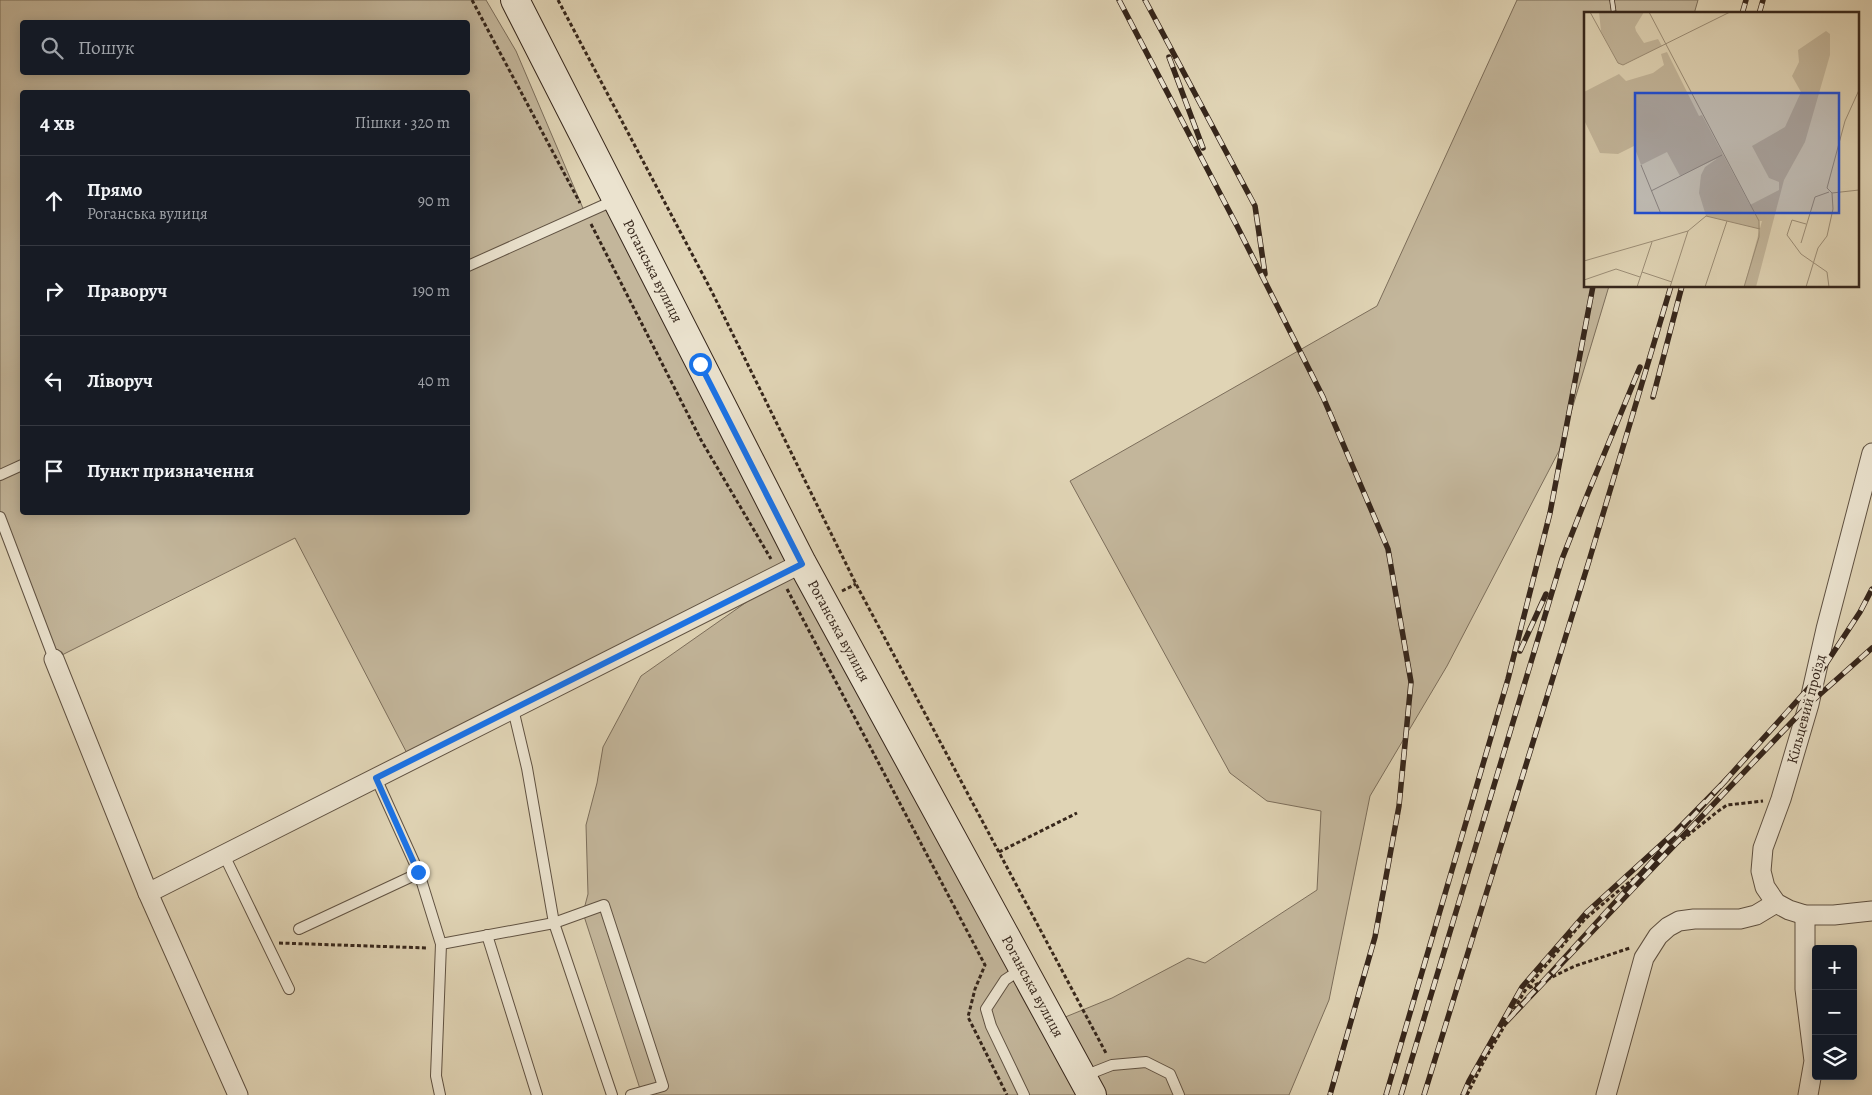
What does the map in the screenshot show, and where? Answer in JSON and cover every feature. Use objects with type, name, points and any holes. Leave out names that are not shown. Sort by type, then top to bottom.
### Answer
[{"type":"main road","name":"Роганська вулиця","points":[[515,0],[616,200],[791,569],[1024,968],[1087,1086]]},
{"type":"street","name":"Кільцевий проїзд","points":[[1776,904],[1765,887],[1761,871],[1763,848],[1781,799],[1809,704],[1826,629],[1872,453]]},
{"type":"street","points":[[148,893],[791,569]]},
{"type":"street","points":[[54,660],[148,893],[238,1095]]},
{"type":"street","points":[[1606,1095],[1644,958],[1658,936],[1668,927],[1679,921],[1694,919],[1740,919],[1756,915],[1776,904],[1806,915],[1834,915],[1872,911]]},
{"type":"street","points":[[1806,915],[1806,989],[1814,1061],[1808,1095]]},
{"type":"lane","points":[[470,265],[616,200]]},
{"type":"lane","points":[[0,475],[20,466]]},
{"type":"lane","points":[[0,517],[54,660]]},
{"type":"lane","points":[[513,709],[527,768],[554,922],[612,1095]]},
{"type":"lane","points":[[376,778],[418,872],[441,946],[436,1076],[440,1095]]},
{"type":"lane","points":[[224,855],[289,989]]},
{"type":"lane","points":[[299,929],[418,872]]},
{"type":"lane","points":[[441,946],[554,922],[604,905],[663,1086],[631,1095]]},
{"type":"lane","points":[[487,935],[536,1095]]},
{"type":"lane","points":[[1024,968],[1005,980],[986,1009],[991,1026],[1024,1095]]},
{"type":"lane","points":[[1087,1086],[1112,1065],[1146,1062],[1170,1074],[1179,1095]]},
{"type":"path","points":[[472,0],[701,440],[791,569],[985,966],[975,989],[968,1017],[1007,1095]]},
{"type":"path","points":[[558,0],[711,290],[856,584],[1112,1065]]},
{"type":"path","points":[[1467,1095],[1484,1061],[1526,989],[1585,920],[1717,812],[1727,806],[1781,799]]},
{"type":"path","points":[[999,852],[1077,813]]},
{"type":"path","points":[[1526,989],[1575,966],[1626,950],[1658,936]]},
{"type":"path","points":[[266,942],[441,946]]},
{"type":"shaded area","points":[[0,0],[486,0],[516,51],[585,213],[616,200],[1053,1022],[1112,998],[1188,958],[1205,963],[1317,890],[1321,811],[1267,801],[1230,773],[1070,481],[1377,306],[1517,0],[1698,0],[1695,12],[1584,12],[1584,288],[1608,288],[1560,449],[1447,666],[1370,796],[1329,1000],[1289,1095],[642,1095],[583,913],[588,894],[586,825],[597,783],[603,747],[641,676],[798,566],[411,761],[295,538],[54,659],[0,517]]},
{"type":"railway","points":[[1119,0],[1237,226],[1323,397],[1388,549],[1411,682],[1399,806],[1375,937],[1330,1095]]},
{"type":"railway","points":[[1145,0],[1255,206],[1265,274]]},
{"type":"railway","points":[[1612,0],[1614,12]]},
{"type":"railway","points":[[1743,12],[1746,0]]},
{"type":"railway","points":[[1760,12],[1763,0]]},
{"type":"railway","points":[[1169,57],[1203,148]]},
{"type":"railway","points":[[1386,1095],[1508,679],[1550,513],[1593,288]]},
{"type":"railway","points":[[1424,1095],[1589,561],[1670,288]]},
{"type":"railway","points":[[1653,397],[1681,288]]},
{"type":"railway","points":[[1401,1095],[1562,559],[1640,367]]},
{"type":"railway","points":[[1724,782],[1814,682],[1860,612],[1872,589]]},
{"type":"railway","points":[[1520,651],[1546,594]]},
{"type":"railway","points":[[1463,1095],[1522,987],[1587,912],[1676,831],[1728,778],[1506,1022],[1809,704],[1872,648]]},
{"type":"route","points":[[418,872],[376,778],[802,564],[700,364]]}]
